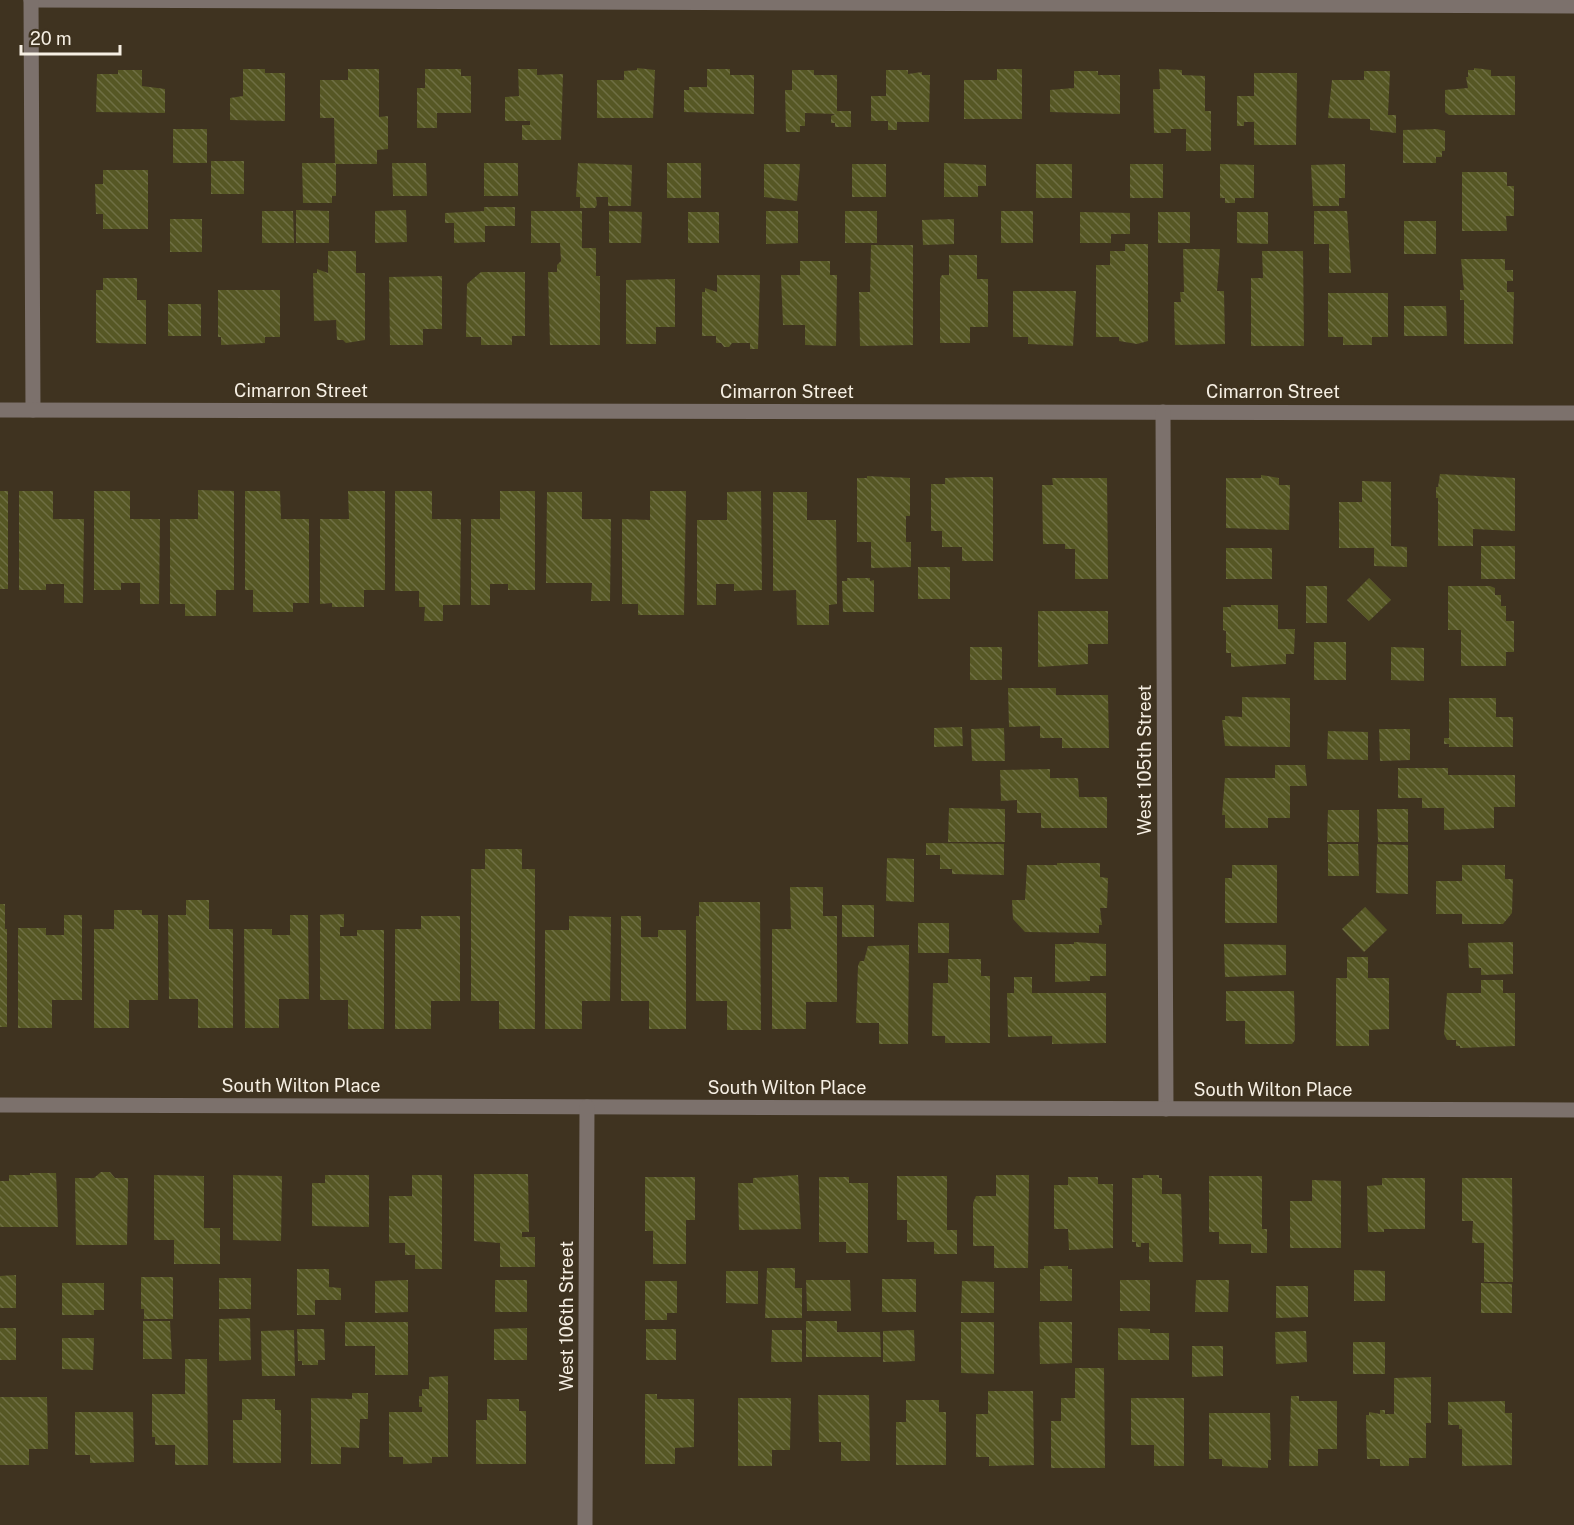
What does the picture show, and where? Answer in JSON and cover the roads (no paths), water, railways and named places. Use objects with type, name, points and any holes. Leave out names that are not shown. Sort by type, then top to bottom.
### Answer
[{"type":"street","points":[[33,410],[32,0],[1574,6]]},
{"type":"street","name":"Cimarron Street","points":[[0,410],[1574,412]]},
{"type":"street","name":"West 105th Street","points":[[1163,412],[1166,1109]]},
{"type":"street","name":"South Wilton Place","points":[[0,1105],[1574,1110]]},
{"type":"street","name":"West 106th Street","points":[[585,1525],[587,1107]]}]
